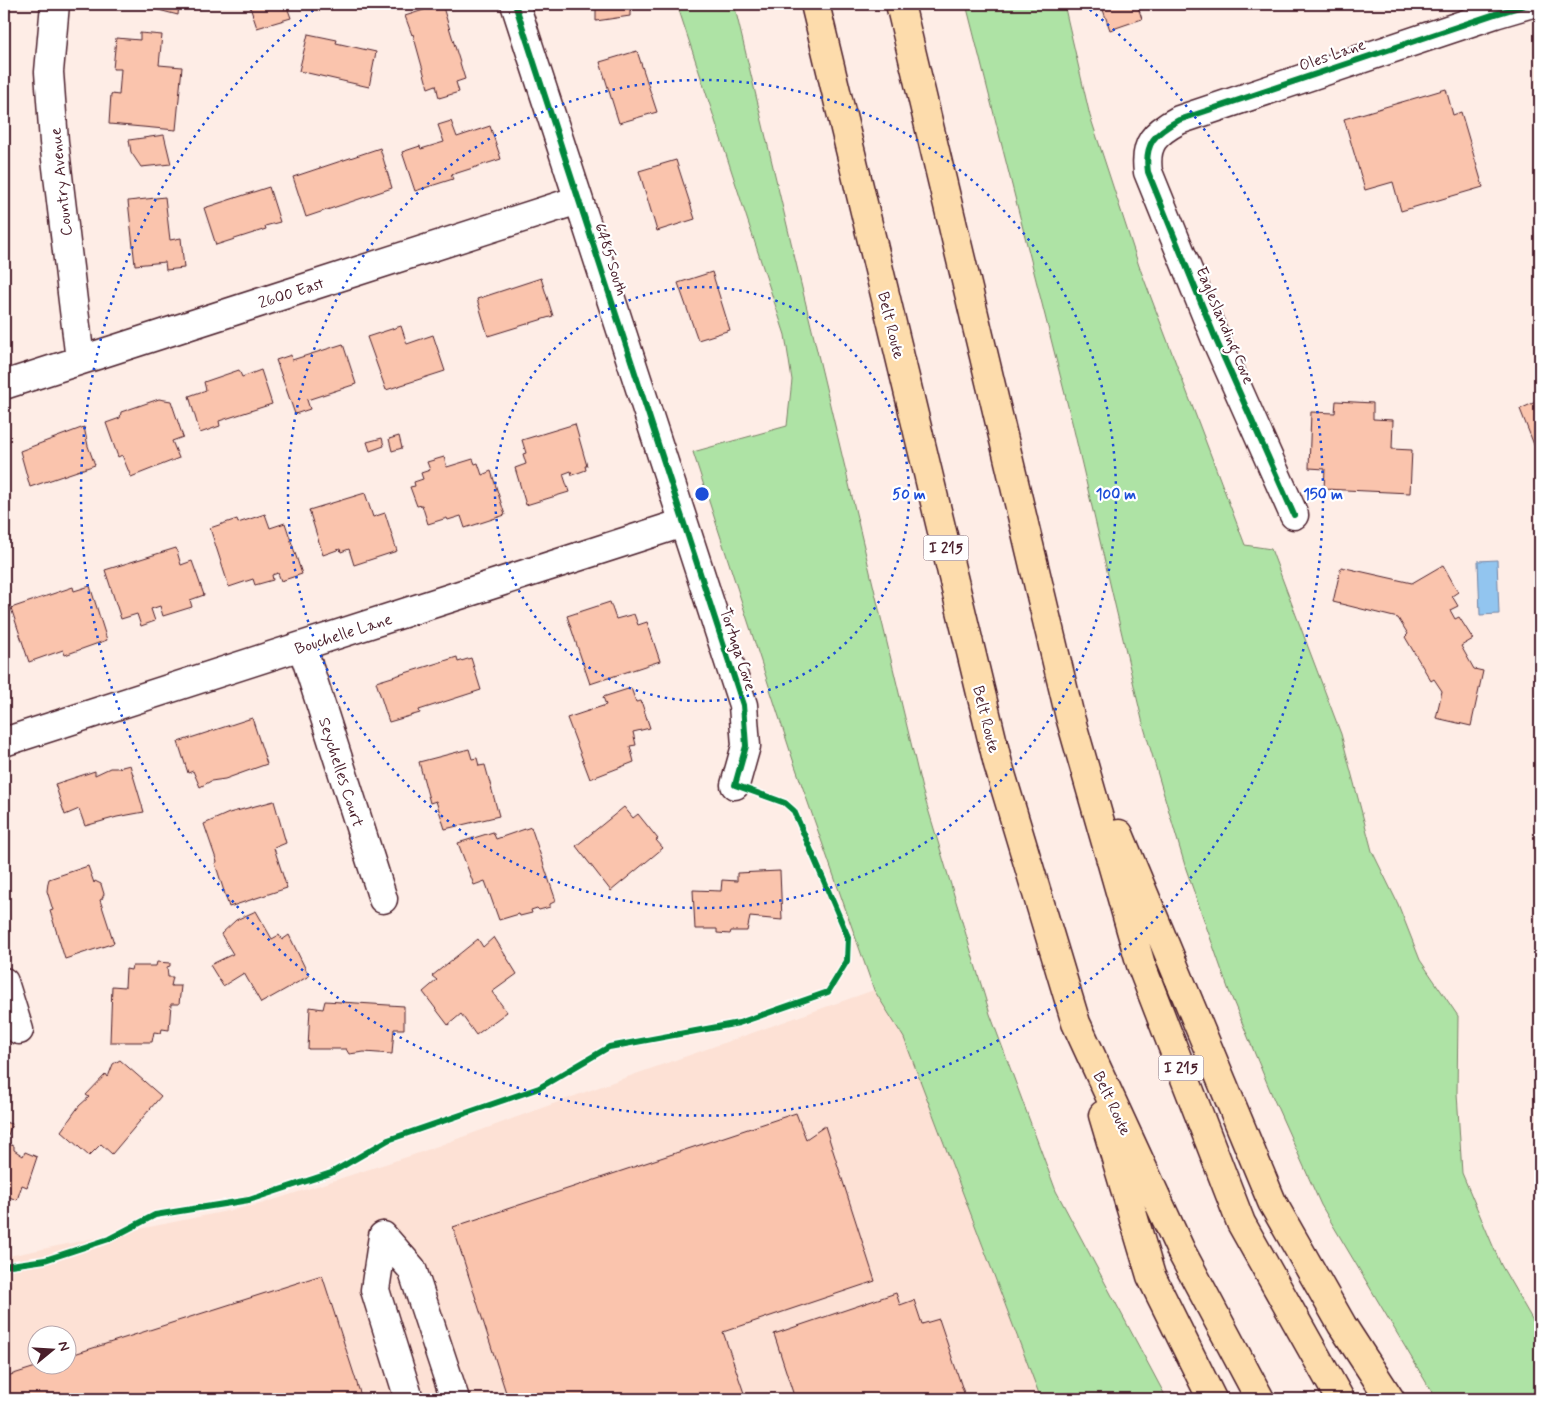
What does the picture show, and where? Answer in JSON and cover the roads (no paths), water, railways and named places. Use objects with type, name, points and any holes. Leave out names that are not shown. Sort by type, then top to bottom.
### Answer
[{"type":"highway","name":"Belt Route","points":[[815,4],[998,764],[1076,1023],[1181,1251],[1260,1399]]},
{"type":"highway","name":"I 215","points":[[900,4],[1070,717],[1140,965],[1241,1223],[1340,1399]]},
{"type":"highway","points":[[1070,717],[1272,1202],[1342,1325],[1390,1399]]},
{"type":"highway","points":[[1076,1023],[1151,1276],[1212,1399]]},
{"type":"street","name":"Country Avenue","points":[[55,4],[49,72],[54,142],[80,360]]},
{"type":"street","name":"6485 South","points":[[515,4],[683,523]]},
{"type":"street","name":"Oles Lane","points":[[1151,142],[1159,132],[1179,120],[1529,4]]},
{"type":"street","name":"Eagleslanding Cove","points":[[1151,142],[1148,151],[1148,172],[1217,342],[1294,515]]},
{"type":"street","name":"2600 East","points":[[4,385],[578,200]]},
{"type":"street","name":"Bouchelle Lane","points":[[4,742],[683,523]]},
{"type":"street","name":"Tortuga Cove","points":[[683,523],[743,705],[746,746],[735,785]]},
{"type":"street","name":"Seychelles Court","points":[[302,646],[383,899]]},
{"type":"street","points":[[4,982],[19,1030]]},
{"type":"street","points":[[409,1399],[374,1290],[383,1236],[412,1269],[455,1399]]},
{"type":"water","points":[[1497,560],[1499,614],[1480,615],[1478,561]]}]
